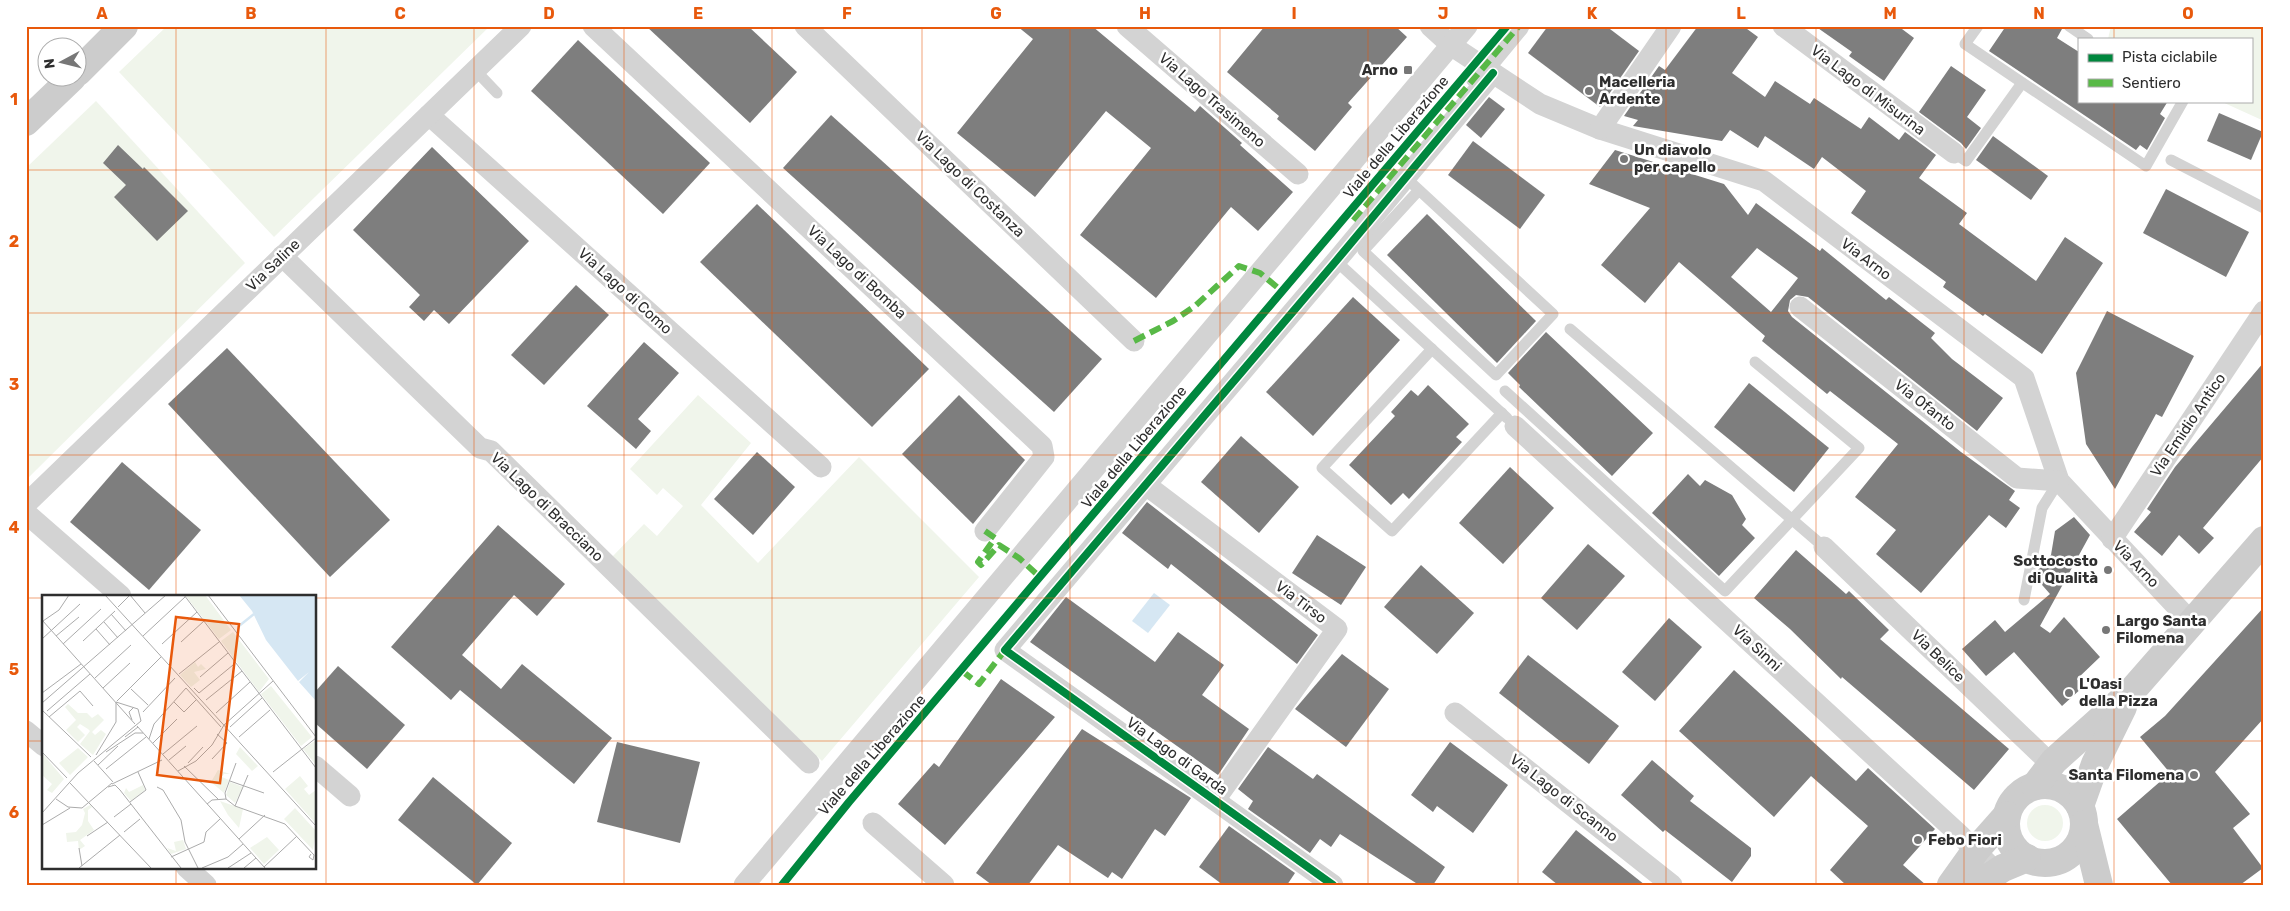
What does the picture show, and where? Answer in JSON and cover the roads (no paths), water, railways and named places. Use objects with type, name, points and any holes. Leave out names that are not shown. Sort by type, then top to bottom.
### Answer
[{"type":"main road","points":[[88,62],[124,26]]},
{"type":"main road","points":[[26,122],[62,88]]},
{"type":"main road","points":[[2035,786],[2051,764],[2130,693],[2264,540]]},
{"type":"main road","points":[[2100,885],[2082,815],[2072,795],[2061,788],[2048,785],[2035,786],[2017,796],[2010,805],[2007,815],[2006,828],[2010,840],[2017,851],[2027,858],[2038,862],[2050,862],[2061,859],[2077,845],[2082,815],[2101,750],[2130,693]]},
{"type":"main road","points":[[1951,885],[1976,850],[2007,815]]},
{"type":"main road","points":[[1986,878],[2027,858]]},
{"type":"main road","points":[[2061,859],[2086,885]]},
{"type":"street","name":"Via Saline","points":[[26,504],[521,26]]},
{"type":"street","name":"Via Lago di Bomba","points":[[593,26],[1042,446],[1044,457],[985,531]]},
{"type":"street","name":"Via Lago di Costanza","points":[[805,26],[1134,341]]},
{"type":"street","name":"Via Lago Trasimeno","points":[[1127,26],[1298,174]]},
{"type":"street","name":"Via Arno","points":[[1430,26],[1452,46],[1540,104],[1600,129],[1764,181],[2024,378],[2059,481],[2192,623]]},
{"type":"street","name":"Viale della Liberazione","points":[[744,885],[1467,26]]},
{"type":"street","name":"Viale della Liberazione","points":[[1353,220],[1489,70],[1519,26]]},
{"type":"street","points":[[1600,129],[1671,26]]},
{"type":"street","name":"Via Lago di Misurina","points":[[1783,26],[1954,153]]},
{"type":"street","points":[[1146,485],[1336,261],[1412,184],[1489,70]]},
{"type":"street","name":"Via Lago di Como","points":[[429,115],[821,467]]},
{"type":"street","name":"Via Lago di Bracciano","points":[[282,256],[480,448],[491,451],[809,763]]},
{"type":"street","name":"Via Ofanto","points":[[1800,307],[2017,478],[2059,481]]},
{"type":"street","name":"Via Emidio Antico","points":[[2112,539],[2264,311]]},
{"type":"street","name":"Via Sinni","points":[[1509,420],[1976,850],[1986,878]]},
{"type":"street","name":"Via Lago di Garda","points":[[1146,485],[1005,650],[1333,885]]},
{"type":"street","name":"Via Tirso","points":[[1146,485],[1337,629],[1214,800]]},
{"type":"street","points":[[26,513],[120,595]]},
{"type":"street","name":"Via Belice","points":[[1824,547],[2051,764]]},
{"type":"street","name":"Via Lago di Scanno","points":[[1455,713],[1672,885]]},
{"type":"street","points":[[26,732],[42,744]]},
{"type":"street","points":[[316,767],[350,796]]},
{"type":"street","points":[[873,823],[944,885]]},
{"type":"street","points":[[187,868],[206,885]]},
{"type":"lane","points":[[1978,26],[1965,44],[2146,166],[2182,102]]},
{"type":"lane","points":[[2069,26],[2087,38]]},
{"type":"lane","points":[[476,71],[497,93]]},
{"type":"lane","points":[[1954,153],[1966,161],[2022,83]]},
{"type":"lane","points":[[2171,160],[2264,208]]},
{"type":"lane","points":[[1412,184],[1552,314],[1496,375],[1363,251],[1412,184]]},
{"type":"lane","points":[[1336,261],[1432,349],[1509,420],[1392,531],[1322,468],[1432,349]]},
{"type":"lane","points":[[1570,329],[1824,547]]},
{"type":"lane","points":[[1505,391],[1725,591],[1859,448],[1755,362]]},
{"type":"lane","points":[[2024,600],[2042,508],[2059,481]]},
{"type":"water","points":[[1154,593],[1170,605],[1148,633],[1132,621]]},
{"type":"place","name":"Arno","points":[[1408,70]]},
{"type":"place","name":"Macelleria Ardente","points":[[1589,91]]},
{"type":"place","name":"Un diavolo per capello","points":[[1624,159]]},
{"type":"place","name":"Sottocosto di Qualità","points":[[2108,570]]},
{"type":"place","name":"Largo Santa Filomena","points":[[2106,630]]},
{"type":"place","name":"L'Oasi della Pizza","points":[[2069,693]]},
{"type":"place","name":"Santa Filomena","points":[[2194,775]]},
{"type":"place","name":"Febo Fiori","points":[[1918,840]]}]
